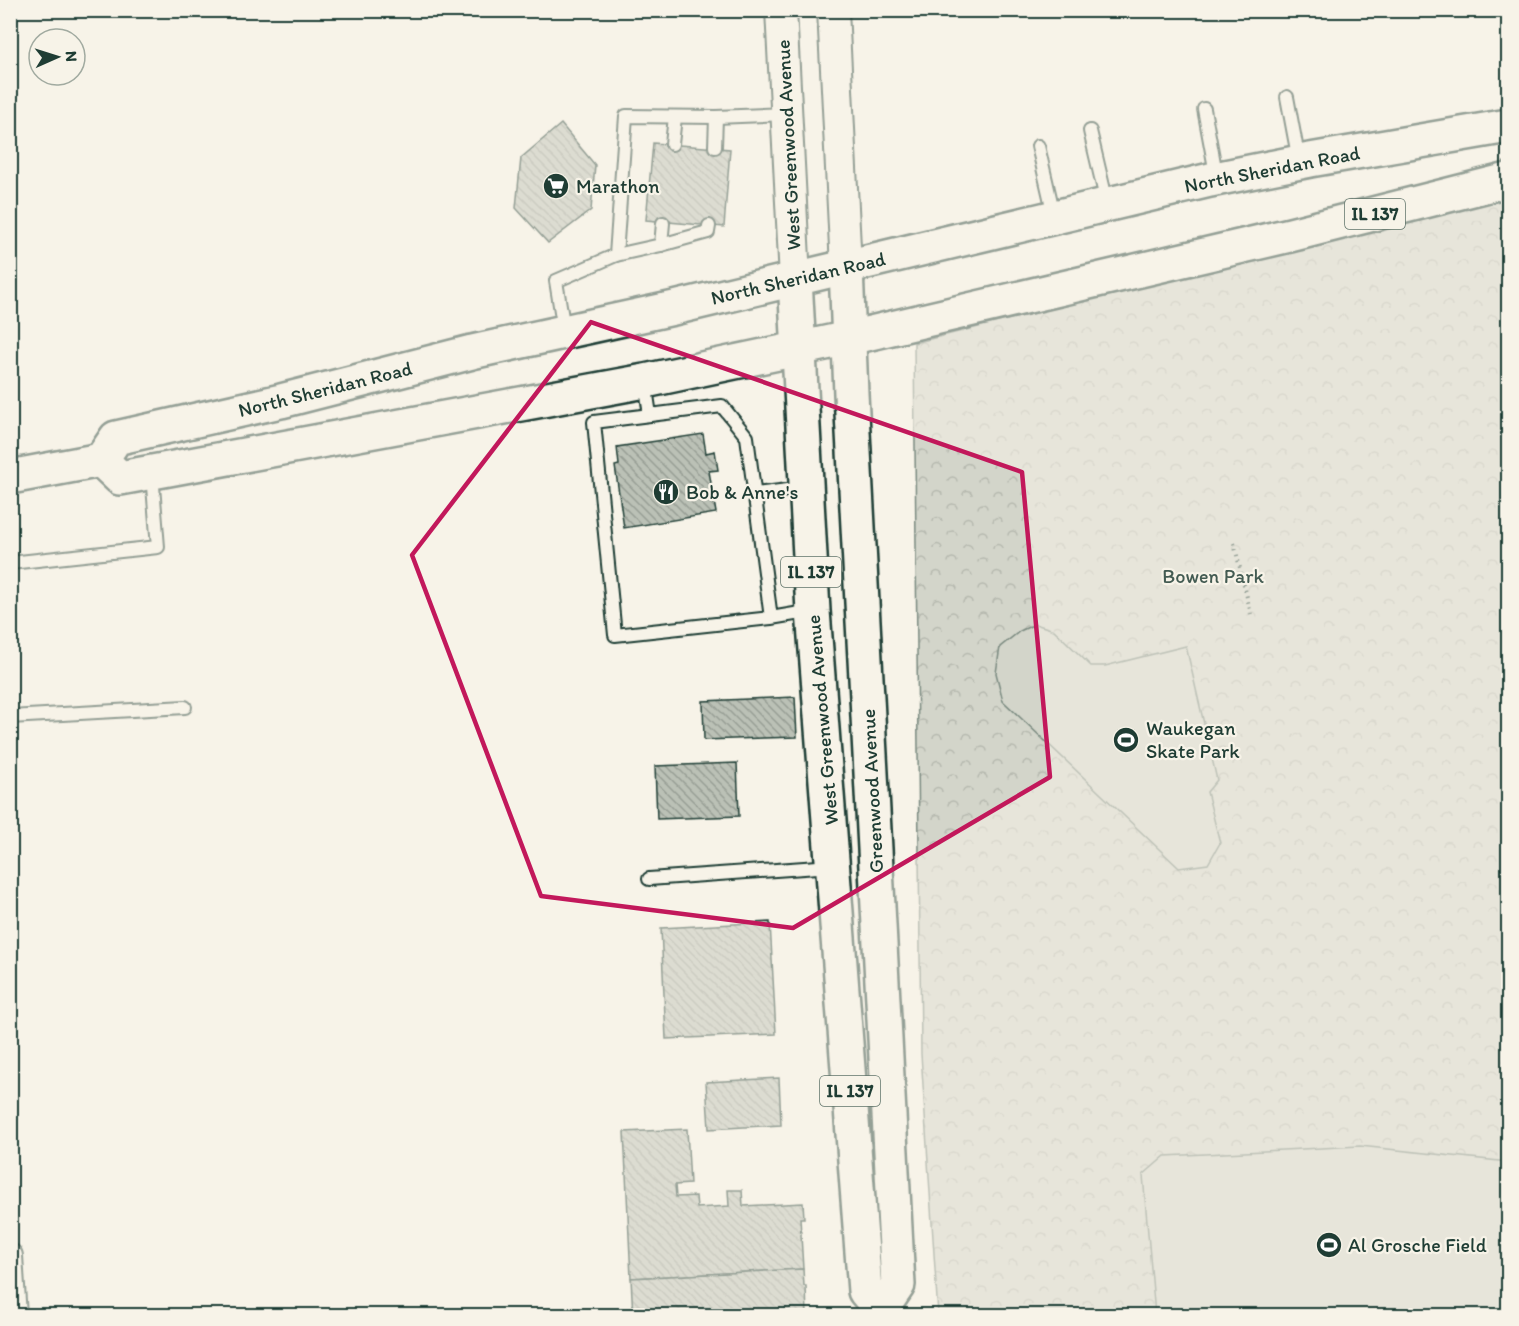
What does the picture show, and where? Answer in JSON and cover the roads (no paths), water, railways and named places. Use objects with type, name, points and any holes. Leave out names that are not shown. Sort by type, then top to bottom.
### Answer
[{"type":"main road","name":"North Sheridan Road","points":[[101,460],[117,438],[281,401],[472,352],[674,308],[1217,179],[1299,162],[1509,126]]},
{"type":"main road","name":"IL 137","points":[[849,338],[1290,235],[1509,180]]},
{"type":"main road","name":"Greenwood Avenue","points":[[846,267],[898,1285],[881,1313]]},
{"type":"main road","name":"West Greenwood Avenue","points":[[795,279],[813,611],[865,1291],[881,1313]]},
{"type":"main road","points":[[10,477],[101,460],[120,478],[152,473],[645,381],[849,338]]},
{"type":"street","name":"West Greenwood Avenue","points":[[781,10],[795,279]]},
{"type":"street","points":[[833,10],[846,267]]},
{"type":"street","points":[[10,1256],[14,1316]]},
{"type":"lane","points":[[1287,98],[1299,162]]},
{"type":"lane","points":[[1204,109],[1217,179]]},
{"type":"lane","points":[[616,255],[626,116],[716,117],[787,114]]},
{"type":"lane","points":[[672,144],[675,117]]},
{"type":"lane","points":[[715,147],[716,117]]},
{"type":"lane","points":[[1090,131],[1107,204]]},
{"type":"lane","points":[[1038,146],[1054,217]]},
{"type":"lane","points":[[661,245],[663,223]]},
{"type":"lane","points":[[564,331],[556,281],[616,255],[708,232],[709,226]]},
{"type":"lane","points":[[645,381],[650,415]]},
{"type":"lane","points":[[771,618],[747,437],[722,406],[594,422],[615,635],[771,618],[813,611]]},
{"type":"lane","points":[[10,563],[158,547],[152,473]]},
{"type":"lane","points":[[755,494],[806,488]]},
{"type":"lane","points":[[10,717],[185,707]]},
{"type":"lane","points":[[649,879],[833,866]]},
{"type":"place","name":"Marathon","points":[[556,186]]},
{"type":"place","name":"Bob & Anne's","points":[[666,492]]},
{"type":"place","name":"Waukegan Skate Park","points":[[1126,740]]},
{"type":"place","name":"Al Grosche Field","points":[[1329,1245]]},
{"type":"park label","name":"Bowen Park","points":[[1213,576]]}]
